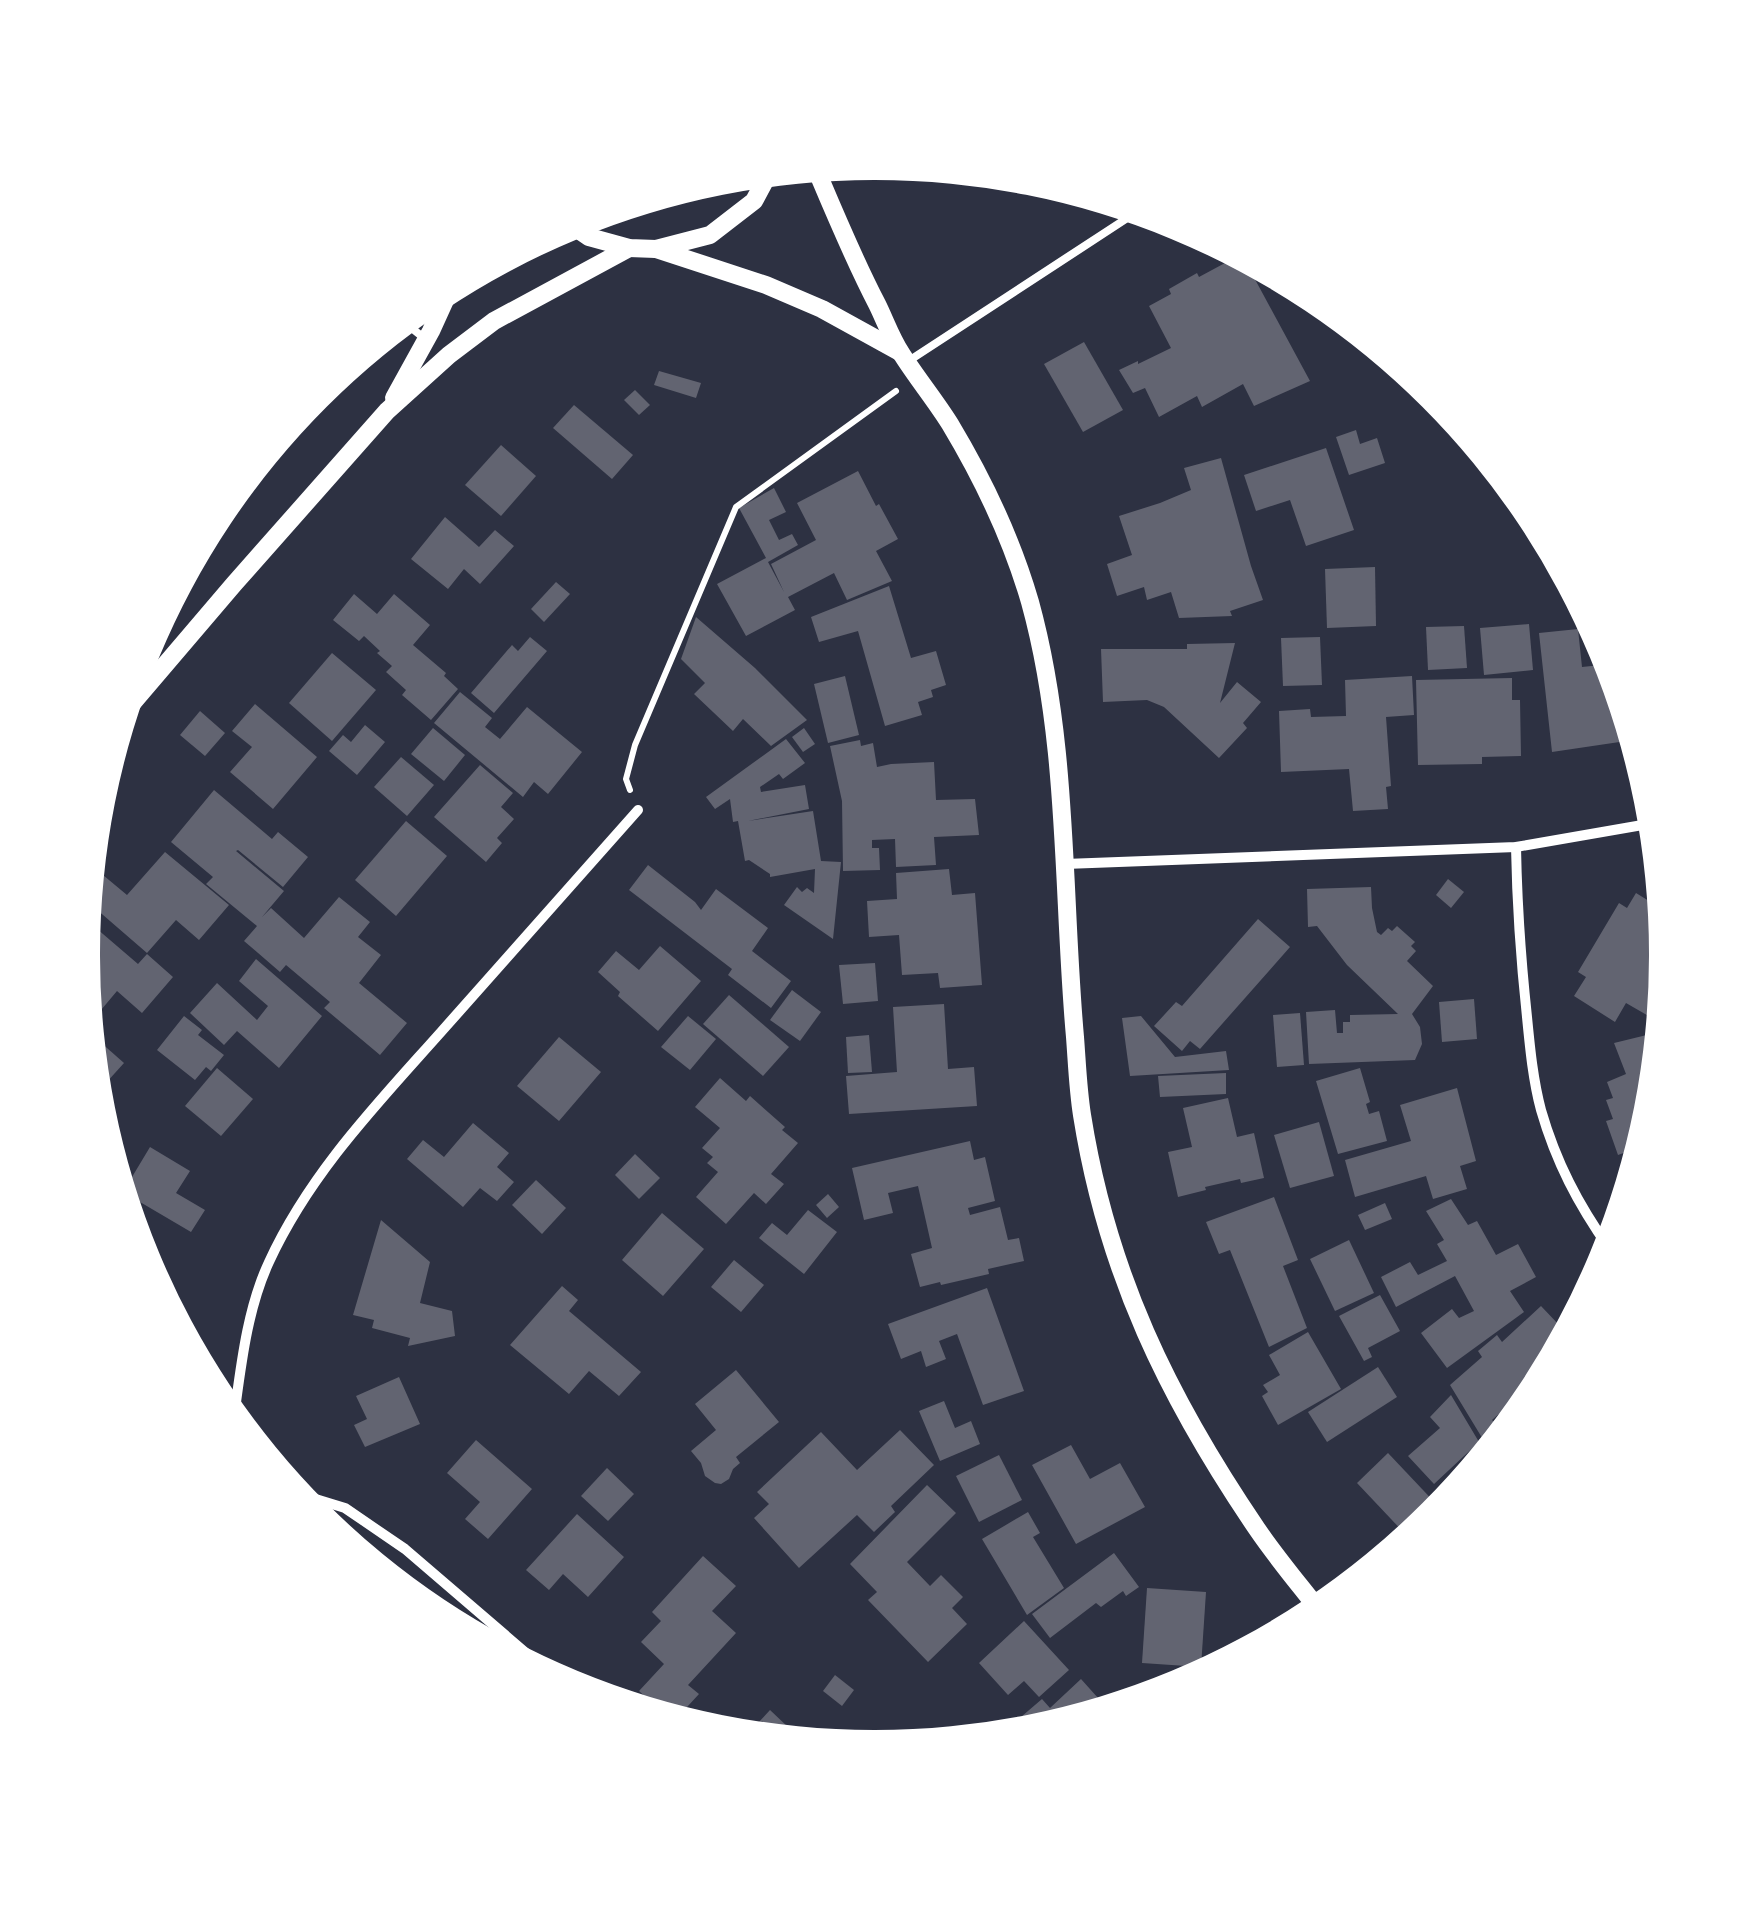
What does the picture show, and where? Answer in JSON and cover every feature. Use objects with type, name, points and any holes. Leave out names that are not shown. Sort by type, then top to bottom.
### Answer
[{"type":"street","points":[[822,182],[904,357],[975,468],[1030,602],[1054,729],[1082,1114],[1100,1205],[1126,1286],[1174,1397],[1259,1533],[1308,1596]]},
{"type":"street","points":[[587,236],[628,248],[656,249],[710,235],[754,201],[761,189]]},
{"type":"street","points":[[149,684],[386,411],[494,321],[628,248]]},
{"type":"street","points":[[656,249],[780,291],[904,357]]},
{"type":"street","points":[[386,411],[438,316]]},
{"type":"street","points":[[237,1394],[252,1312],[267,1266],[298,1205],[348,1136],[638,810]]},
{"type":"street","points":[[1064,864],[1516,847],[1637,826]]},
{"type":"street","points":[[1516,847],[1525,996],[1540,1108],[1560,1164],[1598,1231]]},
{"type":"street","points":[[327,1503],[344,1508],[405,1548],[506,1636]]},
{"type":"lane","points":[[904,357],[1122,222]]},
{"type":"lane","points":[[416,332],[426,340]]},
{"type":"path","points":[[638,810],[626,779],[635,745],[736,507],[864,414]]},
{"type":"building","points":[[1224,264],[1256,281],[1310,381],[1254,406],[1243,384],[1202,407],[1197,396],[1159,417],[1145,388],[1133,393],[1119,370],[1171,348],[1149,306],[1171,294],[1169,289],[1197,273],[1199,277]]},
{"type":"building","points":[[1084,342],[1123,410],[1083,432],[1044,364]]},
{"type":"building","points":[[659,371],[701,383],[696,398],[654,385]]},
{"type":"building","points":[[635,390],[650,405],[639,415],[624,400]]},
{"type":"building","points":[[574,405],[633,455],[612,479],[553,428]]},
{"type":"building","points":[[1356,430],[1360,444],[1377,438],[1385,463],[1349,475],[1336,437]]},
{"type":"building","points":[[501,445],[536,476],[501,516],[465,485]]},
{"type":"building","points":[[1326,448],[1354,530],[1306,546],[1290,500],[1256,511],[1244,475]]},
{"type":"building","points":[[1221,458],[1263,600],[1230,611],[1232,616],[1179,618],[1171,592],[1147,600],[1144,587],[1117,596],[1107,564],[1132,555],[1119,516],[1191,490],[1184,468]]},
{"type":"building","points":[[858,471],[898,539],[876,551],[892,581],[847,600],[834,573],[788,597],[795,610],[746,636],[717,584],[766,558],[739,508],[774,488],[786,512],[769,520],[779,540],[792,534],[798,545],[768,562],[784,592],[771,564],[816,540],[797,503]]},
{"type":"building","points":[[445,517],[479,547],[495,530],[514,546],[480,584],[464,569],[448,589],[411,559]]},
{"type":"building","points":[[1375,567],[1376,626],[1327,628],[1325,569]]},
{"type":"building","points":[[556,582],[570,594],[544,622],[531,609]]},
{"type":"building","points":[[889,586],[911,658],[936,651],[946,685],[931,690],[933,697],[918,702],[922,715],[885,726],[858,631],[819,642],[811,617]]},
{"type":"building","points":[[354,594],[377,614],[394,594],[430,625],[413,645],[446,673],[444,676],[458,689],[431,720],[402,695],[406,690],[386,672],[392,666],[377,653],[380,651],[364,636],[359,641],[333,620]]},
{"type":"building","points":[[696,617],[807,720],[771,746],[743,719],[733,731],[694,694],[705,683],[681,659]]},
{"type":"building","points":[[1529,624],[1533,670],[1484,675],[1480,628]]},
{"type":"building","points":[[1464,626],[1467,668],[1428,670],[1426,627]]},
{"type":"building","points":[[1577,629],[1582,667],[1593,666],[1619,742],[1552,752],[1539,633]]},
{"type":"building","points":[[530,637],[547,651],[494,713],[471,693],[512,645],[518,651]]},
{"type":"building","points":[[1320,637],[1322,685],[1283,686],[1281,638]]},
{"type":"building","points":[[1235,643],[1220,703],[1237,682],[1261,702],[1243,723],[1247,728],[1219,758],[1164,707],[1147,700],[1103,702],[1101,649],[1187,649],[1187,644]]},
{"type":"building","points":[[332,653],[376,690],[332,741],[289,703]]},
{"type":"building","points":[[845,676],[859,735],[828,743],[814,684]]},
{"type":"building","points":[[1412,676],[1414,715],[1386,717],[1391,786],[1386,787],[1388,809],[1353,811],[1349,769],[1281,772],[1279,711],[1310,709],[1311,717],[1346,716],[1345,680]]},
{"type":"building","points":[[1512,678],[1512,700],[1520,700],[1521,756],[1482,757],[1482,764],[1418,765],[1416,680]]},
{"type":"building","points":[[460,692],[492,718],[485,727],[500,739],[527,707],[582,752],[548,794],[534,782],[523,797],[434,723]]},
{"type":"building","points":[[255,704],[317,757],[273,809],[230,772],[252,747],[232,731]]},
{"type":"building","points":[[200,711],[225,733],[205,756],[180,735]]},
{"type":"building","points":[[365,725],[385,742],[357,775],[329,751],[343,735],[351,742]]},
{"type":"building","points":[[433,728],[465,755],[444,781],[411,754]]},
{"type":"building","points":[[804,728],[815,744],[803,752],[792,737]]},
{"type":"building","points":[[786,739],[805,763],[783,779],[779,774],[760,787],[761,792],[805,785],[809,809],[748,821],[813,811],[821,861],[841,862],[833,939],[784,905],[797,887],[802,892],[807,888],[814,893],[815,869],[770,877],[745,861],[730,799],[715,809],[706,797]]},
{"type":"building","points":[[860,740],[861,746],[873,743],[877,767],[934,762],[936,800],[975,799],[979,835],[934,837],[936,865],[896,867],[895,839],[872,840],[872,848],[879,848],[880,870],[843,871],[842,801],[830,746]]},
{"type":"building","points":[[401,757],[434,785],[407,816],[374,787]]},
{"type":"building","points":[[480,765],[513,793],[501,807],[514,819],[497,838],[502,843],[486,862],[434,817]]},
{"type":"building","points":[[214,790],[272,839],[278,832],[308,857],[283,887],[236,851],[284,891],[262,917],[271,908],[304,938],[339,897],[370,922],[358,937],[381,955],[359,983],[407,1023],[380,1055],[324,1008],[330,1002],[286,965],[280,972],[244,941],[257,926],[206,884],[213,877],[171,842]]},
{"type":"building","points":[[406,821],[447,856],[396,916],[355,880]]},
{"type":"building","points":[[165,852],[229,905],[199,940],[176,920],[147,953],[102,914],[105,876],[127,895]]},
{"type":"building","points":[[648,865],[701,910],[716,889],[768,928],[752,951],[791,981],[771,1008],[728,975],[732,969],[629,890]]},
{"type":"building","points":[[949,869],[952,895],[975,893],[982,985],[940,988],[938,973],[902,975],[899,935],[869,937],[867,901],[897,899],[896,873]]},
{"type":"building","points":[[1448,879],[1464,892],[1451,908],[1436,895]]},
{"type":"building","points":[[1371,887],[1377,932],[1381,935],[1397,926],[1415,942],[1411,946],[1416,951],[1407,961],[1433,986],[1412,1014],[1420,1027],[1422,1044],[1415,1060],[1309,1064],[1306,1012],[1335,1010],[1337,1033],[1343,1033],[1343,1022],[1350,1022],[1350,1015],[1398,1014],[1347,965],[1317,926],[1308,927],[1307,889]]},
{"type":"building","points":[[1636,893],[1647,899],[1646,1015],[1626,1003],[1615,1022],[1574,996],[1586,977],[1578,972],[1619,903],[1627,908]]},
{"type":"building","points":[[1258,919],[1290,947],[1200,1049],[1190,1041],[1182,1051],[1154,1026],[1176,1002],[1182,1006]]},
{"type":"building","points":[[101,932],[138,964],[147,954],[173,977],[142,1013],[117,991],[102,1009]]},
{"type":"building","points":[[660,946],[701,981],[658,1031],[618,996],[620,992],[598,972],[616,951],[639,970]]},
{"type":"building","points":[[256,959],[322,1016],[279,1068],[237,1031],[224,1045],[190,1013],[217,983],[257,1020],[268,1006],[239,981]]},
{"type":"building","points":[[875,963],[878,1001],[843,1004],[839,965]]},
{"type":"building","points":[[792,990],[821,1012],[800,1041],[770,1020]]},
{"type":"building","points":[[729,995],[789,1047],[763,1076],[703,1024]]},
{"type":"building","points":[[1474,999],[1477,1039],[1442,1042],[1439,1002]]},
{"type":"building","points":[[944,1004],[948,1069],[974,1067],[977,1106],[849,1114],[846,1076],[897,1072],[893,1007]]},
{"type":"building","points":[[1300,1013],[1304,1065],[1277,1067],[1273,1015]]},
{"type":"building","points":[[184,1016],[202,1030],[198,1035],[224,1055],[211,1071],[206,1067],[195,1080],[157,1050]]},
{"type":"building","points":[[688,1016],[716,1039],[690,1070],[661,1047]]},
{"type":"building","points":[[1141,1016],[1175,1057],[1226,1051],[1229,1070],[1130,1076],[1122,1018]]},
{"type":"building","points":[[869,1035],[872,1072],[848,1073],[846,1037]]},
{"type":"building","points":[[1644,1036],[1634,1106],[1623,1153],[1618,1155],[1606,1121],[1613,1119],[1606,1100],[1613,1098],[1607,1082],[1626,1074],[1614,1043]]},
{"type":"building","points":[[559,1037],[601,1072],[559,1121],[517,1086]]},
{"type":"building","points":[[106,1047],[124,1063],[111,1078]]},
{"type":"building","points":[[217,1068],[253,1099],[221,1136],[185,1106]]},
{"type":"building","points":[[1360,1068],[1370,1102],[1366,1104],[1369,1114],[1379,1111],[1387,1141],[1338,1154],[1316,1081]]},
{"type":"building","points":[[1226,1073],[1226,1094],[1160,1097],[1158,1076]]},
{"type":"building","points":[[720,1078],[746,1101],[750,1096],[798,1143],[771,1174],[784,1184],[766,1204],[754,1193],[726,1224],[696,1197],[718,1172],[707,1163],[713,1157],[702,1148],[720,1128],[695,1107]]},
{"type":"building","points":[[1457,1088],[1476,1161],[1460,1166],[1467,1189],[1433,1199],[1426,1176],[1355,1197],[1345,1160],[1411,1141],[1400,1105]]},
{"type":"building","points":[[1228,1098],[1237,1137],[1254,1133],[1264,1178],[1241,1183],[1240,1179],[1178,1197],[1168,1152],[1192,1147],[1183,1108]]},
{"type":"building","points":[[1319,1122],[1334,1176],[1290,1188],[1274,1135]]},
{"type":"building","points":[[473,1123],[509,1153],[497,1167],[514,1182],[497,1201],[480,1188],[463,1207],[407,1159],[423,1140],[444,1157]]},
{"type":"building","points":[[970,1141],[974,1160],[985,1157],[995,1201],[968,1208],[970,1215],[1000,1207],[1008,1240],[1019,1238],[1024,1261],[988,1269],[989,1274],[920,1287],[911,1254],[932,1248],[918,1186],[888,1193],[893,1213],[864,1220],[852,1168]]},
{"type":"building","points":[[150,1147],[190,1171],[176,1193],[205,1210],[191,1232],[140,1202],[132,1176]]},
{"type":"building","points":[[635,1154],[660,1178],[639,1199],[615,1175]]},
{"type":"building","points":[[536,1180],[566,1208],[542,1234],[512,1205]]},
{"type":"building","points":[[828,1194],[839,1207],[827,1218],[816,1205]]},
{"type":"building","points":[[1274,1197],[1298,1260],[1283,1266],[1307,1328],[1269,1347],[1230,1250],[1219,1254],[1206,1222]]},
{"type":"building","points":[[1451,1199],[1468,1225],[1477,1221],[1496,1255],[1518,1244],[1536,1277],[1510,1291],[1524,1312],[1447,1368],[1421,1333],[1452,1309],[1459,1318],[1474,1311],[1455,1276],[1396,1307],[1381,1277],[1410,1262],[1418,1275],[1447,1261],[1437,1244],[1444,1240],[1426,1211]]},
{"type":"building","points":[[1385,1203],[1392,1219],[1365,1230],[1358,1215]]},
{"type":"building","points":[[808,1210],[837,1232],[804,1274],[759,1238],[772,1223],[787,1235]]},
{"type":"building","points":[[662,1213],[704,1249],[663,1296],[622,1260]]},
{"type":"building","points":[[381,1220],[430,1262],[420,1303],[452,1311],[455,1336],[408,1346],[410,1338],[372,1328],[374,1320],[353,1315]]},
{"type":"building","points":[[1349,1240],[1374,1293],[1335,1311],[1310,1259]]},
{"type":"building","points":[[734,1260],[764,1285],[741,1312],[711,1287]]},
{"type":"building","points":[[562,1286],[578,1300],[569,1311],[641,1372],[619,1396],[589,1371],[569,1394],[510,1345]]},
{"type":"building","points":[[987,1288],[1024,1391],[983,1405],[957,1334],[939,1341],[946,1359],[926,1367],[921,1351],[901,1359],[888,1324]]},
{"type":"building","points":[[1380,1295],[1400,1331],[1368,1348],[1372,1357],[1364,1361],[1339,1316]]},
{"type":"building","points":[[1541,1306],[1556,1322],[1481,1436],[1450,1385],[1482,1357],[1478,1351],[1497,1335],[1502,1342]]},
{"type":"building","points":[[1308,1332],[1341,1389],[1278,1425],[1262,1396],[1268,1392],[1263,1385],[1280,1375],[1269,1355]]},
{"type":"building","points":[[1378,1367],[1397,1397],[1327,1442],[1308,1412]]},
{"type":"building","points":[[736,1370],[779,1422],[736,1457],[740,1463],[721,1484],[705,1476],[691,1451],[716,1430],[695,1404]]},
{"type":"building","points":[[399,1377],[420,1424],[365,1447],[354,1425],[367,1419],[356,1396]]},
{"type":"building","points":[[1451,1395],[1478,1440],[1434,1484],[1408,1456],[1440,1428],[1430,1417]]},
{"type":"building","points":[[944,1401],[955,1428],[971,1421],[980,1444],[940,1461],[919,1411]]},
{"type":"building","points":[[900,1430],[934,1465],[891,1506],[895,1512],[874,1532],[857,1515],[799,1568],[754,1518],[769,1504],[757,1492],[821,1432],[857,1470]]},
{"type":"building","points":[[476,1440],[532,1489],[488,1539],[465,1519],[480,1502],[447,1473]]},
{"type":"building","points":[[1071,1445],[1090,1479],[1120,1463],[1145,1507],[1076,1544],[1032,1465]]},
{"type":"building","points":[[1388,1453],[1429,1496],[1397,1526],[1357,1483]]},
{"type":"building","points":[[999,1455],[1022,1500],[979,1522],[956,1476]]},
{"type":"building","points":[[607,1468],[634,1494],[608,1521],[581,1496]]},
{"type":"building","points":[[927,1485],[956,1513],[907,1562],[930,1586],[941,1575],[963,1597],[952,1608],[967,1624],[928,1662],[868,1600],[877,1592],[850,1564]]},
{"type":"building","points":[[1028,1512],[1040,1533],[1033,1537],[1064,1588],[1027,1615],[982,1539]]},
{"type":"building","points":[[577,1514],[624,1557],[588,1597],[563,1574],[549,1590],[526,1570]]},
{"type":"building","points":[[1114,1553],[1139,1587],[1126,1596],[1123,1591],[1101,1607],[1096,1603],[1050,1638],[1032,1614]]},
{"type":"building","points":[[703,1556],[736,1586],[712,1611],[736,1633],[688,1685],[699,1694],[688,1706],[639,1691],[664,1664],[641,1642],[661,1621],[652,1612]]},
{"type":"building","points":[[1147,1588],[1206,1592],[1202,1657],[1183,1666],[1142,1663]]},
{"type":"building","points":[[1024,1621],[1069,1670],[1039,1697],[1024,1681],[1008,1695],[979,1663]]},
{"type":"building","points":[[835,1675],[854,1690],[842,1706],[823,1691]]},
{"type":"building","points":[[1081,1679],[1096,1696],[1023,1716],[1042,1699],[1050,1708]]},
{"type":"building","points":[[770,1710],[785,1724],[773,1723],[760,1721]]}]
